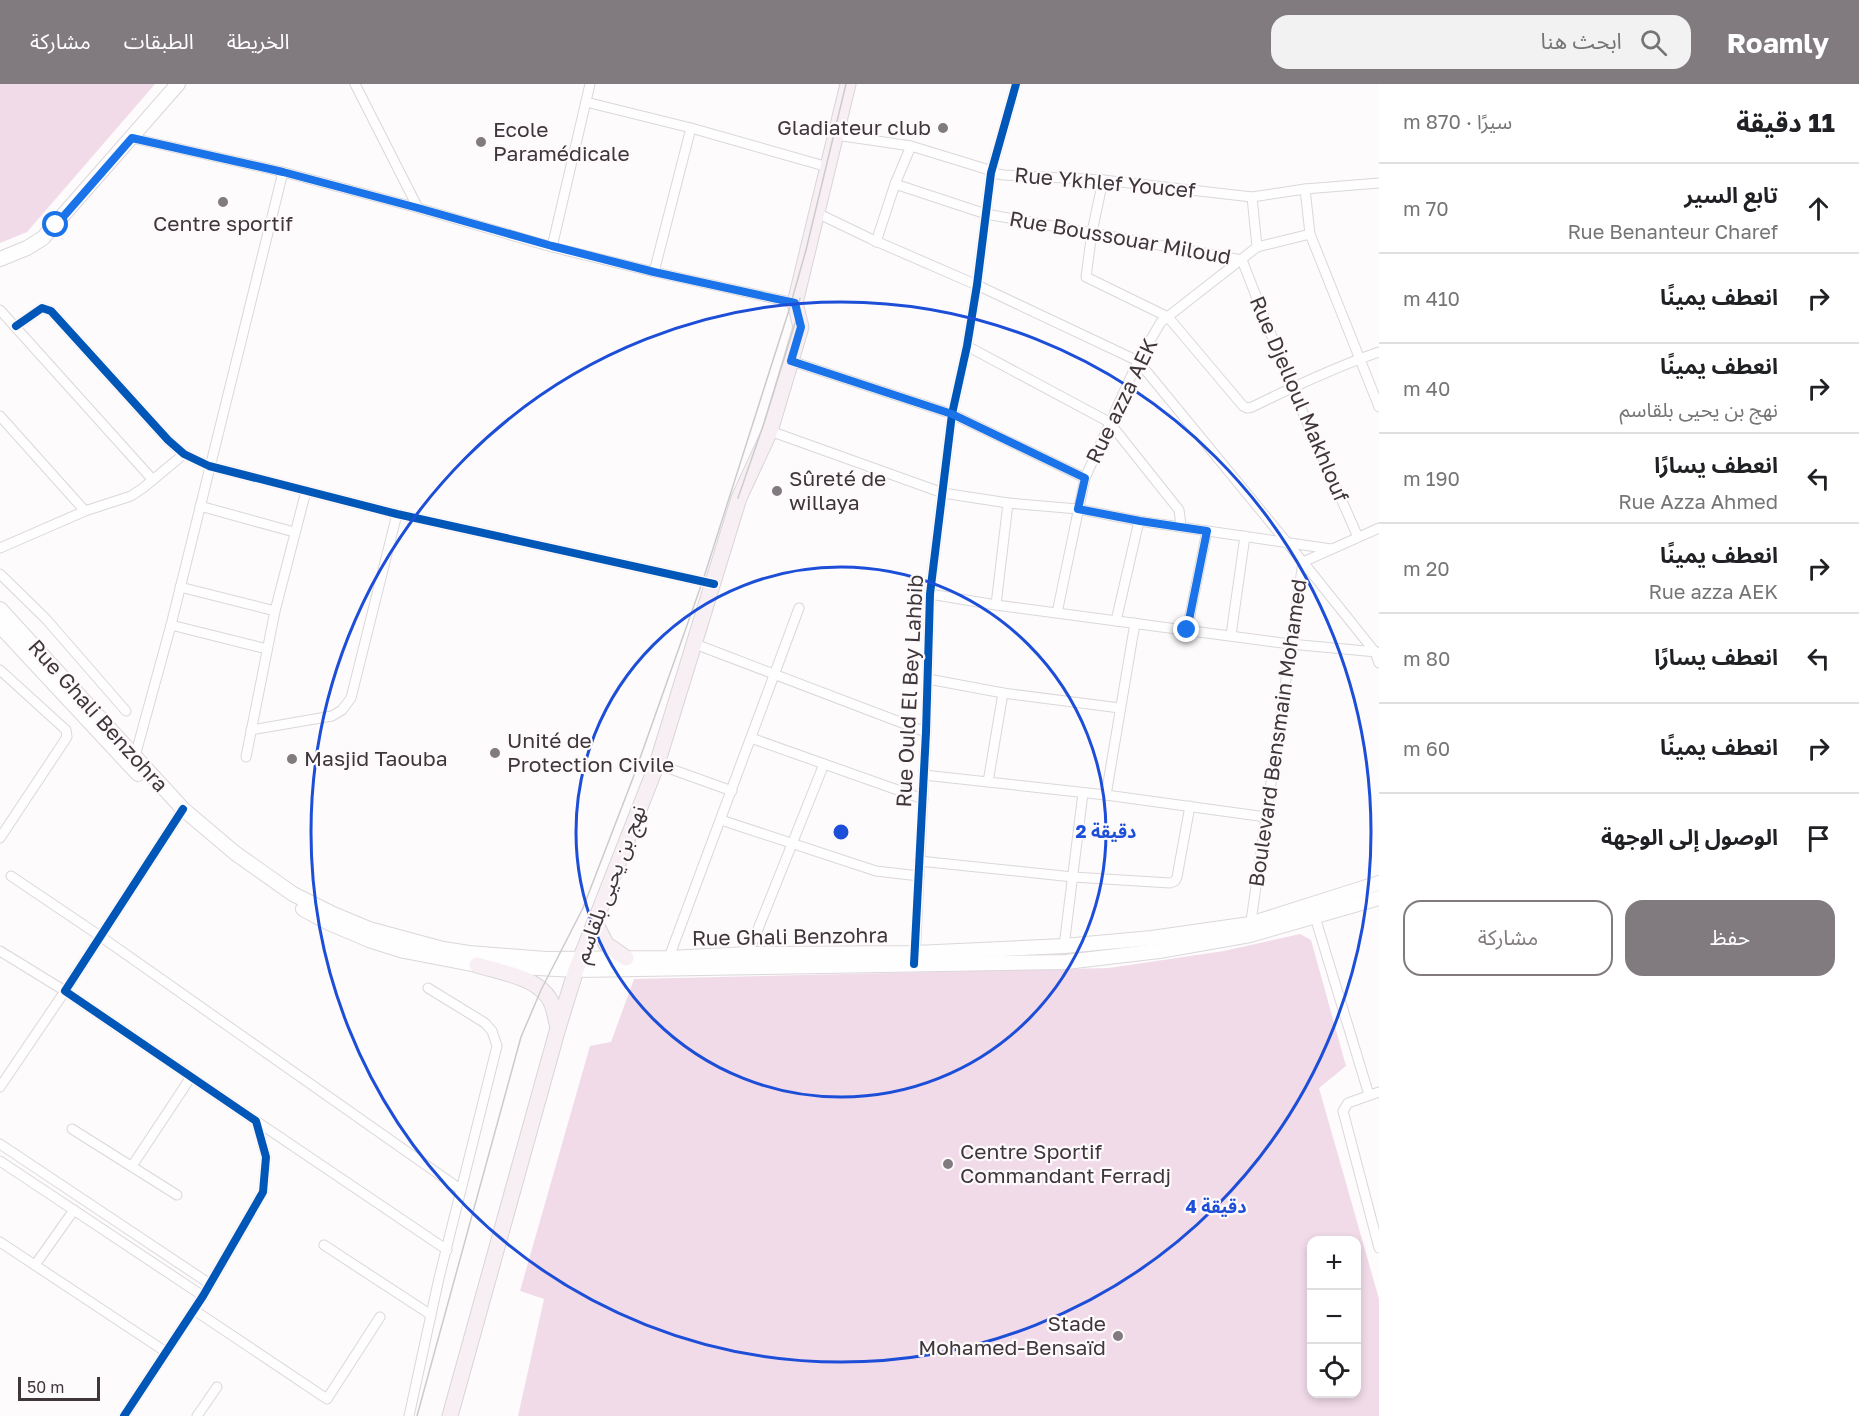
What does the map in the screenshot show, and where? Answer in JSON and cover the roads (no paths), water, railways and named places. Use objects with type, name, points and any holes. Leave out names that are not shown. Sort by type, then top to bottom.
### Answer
[{"type":"main road","points":[[0,259],[27,248],[43,238],[178,84]]},
{"type":"main road","points":[[795,303],[804,299],[808,291],[819,221],[817,213],[848,84]]},
{"type":"main road","name":"نهج بن يحيى بلقاسم","points":[[454,1412],[558,1028],[578,964],[657,764],[739,498],[770,431],[801,327],[795,303]]},
{"type":"main road","name":"Rue Ghali Benzohra","points":[[0,609],[133,762]]},
{"type":"main road","name":"Rue Ghali Benzohra","points":[[0,626],[214,846],[254,878],[297,906],[369,940],[404,951],[477,965],[915,958],[1250,930],[1379,883]]},
{"type":"main road","name":"Rue Ghali Benzohra","points":[[181,813],[293,894],[333,914],[369,928],[443,949],[578,964],[626,958],[667,963],[748,954],[1066,962],[1159,951],[1315,917],[1379,898]]},
{"type":"main road","points":[[595,922],[606,944],[626,958]]},
{"type":"main road","points":[[477,965],[524,980],[541,990],[552,1004],[558,1028]]},
{"type":"street","points":[[355,84],[418,208]]},
{"type":"street","points":[[552,246],[590,84]]},
{"type":"street","name":"Rue Ould El Bey Lahbib","points":[[915,958],[930,594],[952,414],[978,285],[991,173],[1016,84]]},
{"type":"street","points":[[586,102],[691,128],[828,167]]},
{"type":"street","points":[[654,272],[691,128]]},
{"type":"street","name":"Rue Ykhlef Youcef","points":[[836,135],[911,146],[986,169],[991,173],[1102,180],[1252,197],[1305,189],[1379,183]]},
{"type":"street","points":[[132,138],[283,172],[654,272],[795,303]]},
{"type":"street","points":[[876,242],[895,184],[911,146]]},
{"type":"street","points":[[133,762],[171,625],[283,172]]},
{"type":"street","points":[[1102,180],[1086,277],[1168,317],[1243,406],[1252,407],[1379,352]]},
{"type":"street","name":"Rue Boussouar Miloud","points":[[895,184],[986,214],[1242,260]]},
{"type":"street","points":[[1305,189],[1310,234],[1379,407]]},
{"type":"street","points":[[1252,197],[1257,246],[1310,234]]},
{"type":"street","points":[[817,213],[876,242],[978,285],[1138,361],[1377,651],[1379,663]]},
{"type":"street","name":"Rue azza AEK","points":[[1057,612],[1085,478],[1138,361],[1161,322],[1257,246]]},
{"type":"street","name":"Rue Djelloul Makhlouf","points":[[1242,260],[1292,388],[1358,537]]},
{"type":"street","points":[[16,326],[36,310],[42,308],[51,311],[168,440],[184,453],[209,466],[397,514],[714,584]]},
{"type":"street","points":[[0,310],[153,480]]},
{"type":"street","points":[[967,346],[1110,422],[1179,510],[1181,526]]},
{"type":"street","points":[[791,361],[952,414],[1085,478]]},
{"type":"street","points":[[0,416],[85,511]]},
{"type":"street","points":[[770,431],[943,493],[1008,503],[1078,509],[1140,521],[1331,549]]},
{"type":"street","points":[[0,548],[85,511],[131,496],[184,453]]},
{"type":"street","points":[[246,757],[275,610],[306,490]]},
{"type":"street","points":[[996,605],[1008,503]]},
{"type":"street","points":[[200,506],[294,532]]},
{"type":"street","points":[[251,730],[332,716],[342,710],[351,698],[397,514]]},
{"type":"street","points":[[1116,621],[1140,521]]},
{"type":"street","name":"Boulevard Bensmain Mohamed","points":[[1250,930],[1303,562],[1379,528]]},
{"type":"street","points":[[1187,630],[1207,531]]},
{"type":"street","points":[[1231,635],[1245,536]]},
{"type":"street","points":[[0,574],[46,619],[126,711]]},
{"type":"street","points":[[180,587],[275,610]]},
{"type":"street","points":[[930,594],[996,605],[1290,644],[1377,651]]},
{"type":"street","points":[[667,963],[799,608]]},
{"type":"street","points":[[1106,795],[1135,623]]},
{"type":"street","points":[[171,625],[267,649]]},
{"type":"street","points":[[695,644],[926,732]]},
{"type":"street","points":[[0,670],[66,730],[67,734],[0,838]]},
{"type":"street","points":[[928,679],[1003,693],[1120,708]]},
{"type":"street","points":[[988,782],[1003,693]]},
{"type":"street","points":[[751,738],[923,799]]},
{"type":"street","points":[[657,764],[732,791]]},
{"type":"street","points":[[748,954],[824,764]]},
{"type":"street","points":[[924,775],[1106,795],[1266,817]]},
{"type":"street","points":[[1064,946],[1083,793]]},
{"type":"street","points":[[920,861],[1073,877],[1170,884],[1177,877],[1190,806]]},
{"type":"street","points":[[0,1087],[181,813]]},
{"type":"street","points":[[721,820],[876,871],[919,876]]},
{"type":"street","points":[[11,876],[460,1189]]},
{"type":"street","points":[[1315,917],[1374,1093],[1348,1103],[1343,1111],[1379,1248]]},
{"type":"street","points":[[0,951],[64,991],[447,1250]]},
{"type":"street","points":[[409,1416],[460,1189],[496,1052],[496,1041],[492,1031],[484,1023],[428,988]]},
{"type":"street","points":[[132,1166],[191,1077]]},
{"type":"street","points":[[124,1416],[203,1296],[263,1192],[266,1157],[256,1121]]},
{"type":"street","points":[[72,1129],[177,1195]]},
{"type":"street","points":[[0,1144],[210,1284]]},
{"type":"street","points":[[0,1161],[203,1296]]},
{"type":"street","points":[[35,1265],[74,1210]]},
{"type":"street","points":[[0,1242],[166,1352]]},
{"type":"street","points":[[324,1245],[431,1315]]},
{"type":"street","points":[[194,1310],[327,1399],[380,1317]]},
{"type":"street","points":[[197,1416],[217,1387]]},
{"type":"tram line","points":[[417,1416],[521,1037],[541,990],[583,908],[633,778],[703,580],[789,310],[806,250],[846,84]]},
{"type":"tram line","points":[[738,498],[797,317],[800,298]]},
{"type":"place","name":"Gladiateur club","points":[[943,128]]},
{"type":"place","name":"Ecole Paramédicale","points":[[481,142]]},
{"type":"place","name":"Centre sportif","points":[[223,202]]},
{"type":"place","name":"Sûreté de willaya","points":[[777,491]]},
{"type":"place","name":"Unité de Protection Civile","points":[[495,753]]},
{"type":"place","name":"Masjid Taouba","points":[[292,759]]},
{"type":"place","name":"Centre Sportif Commandant Ferradj","points":[[948,1164]]},
{"type":"place","name":"Stade Mohamed-Bensaïd","points":[[1118,1336]]}]
